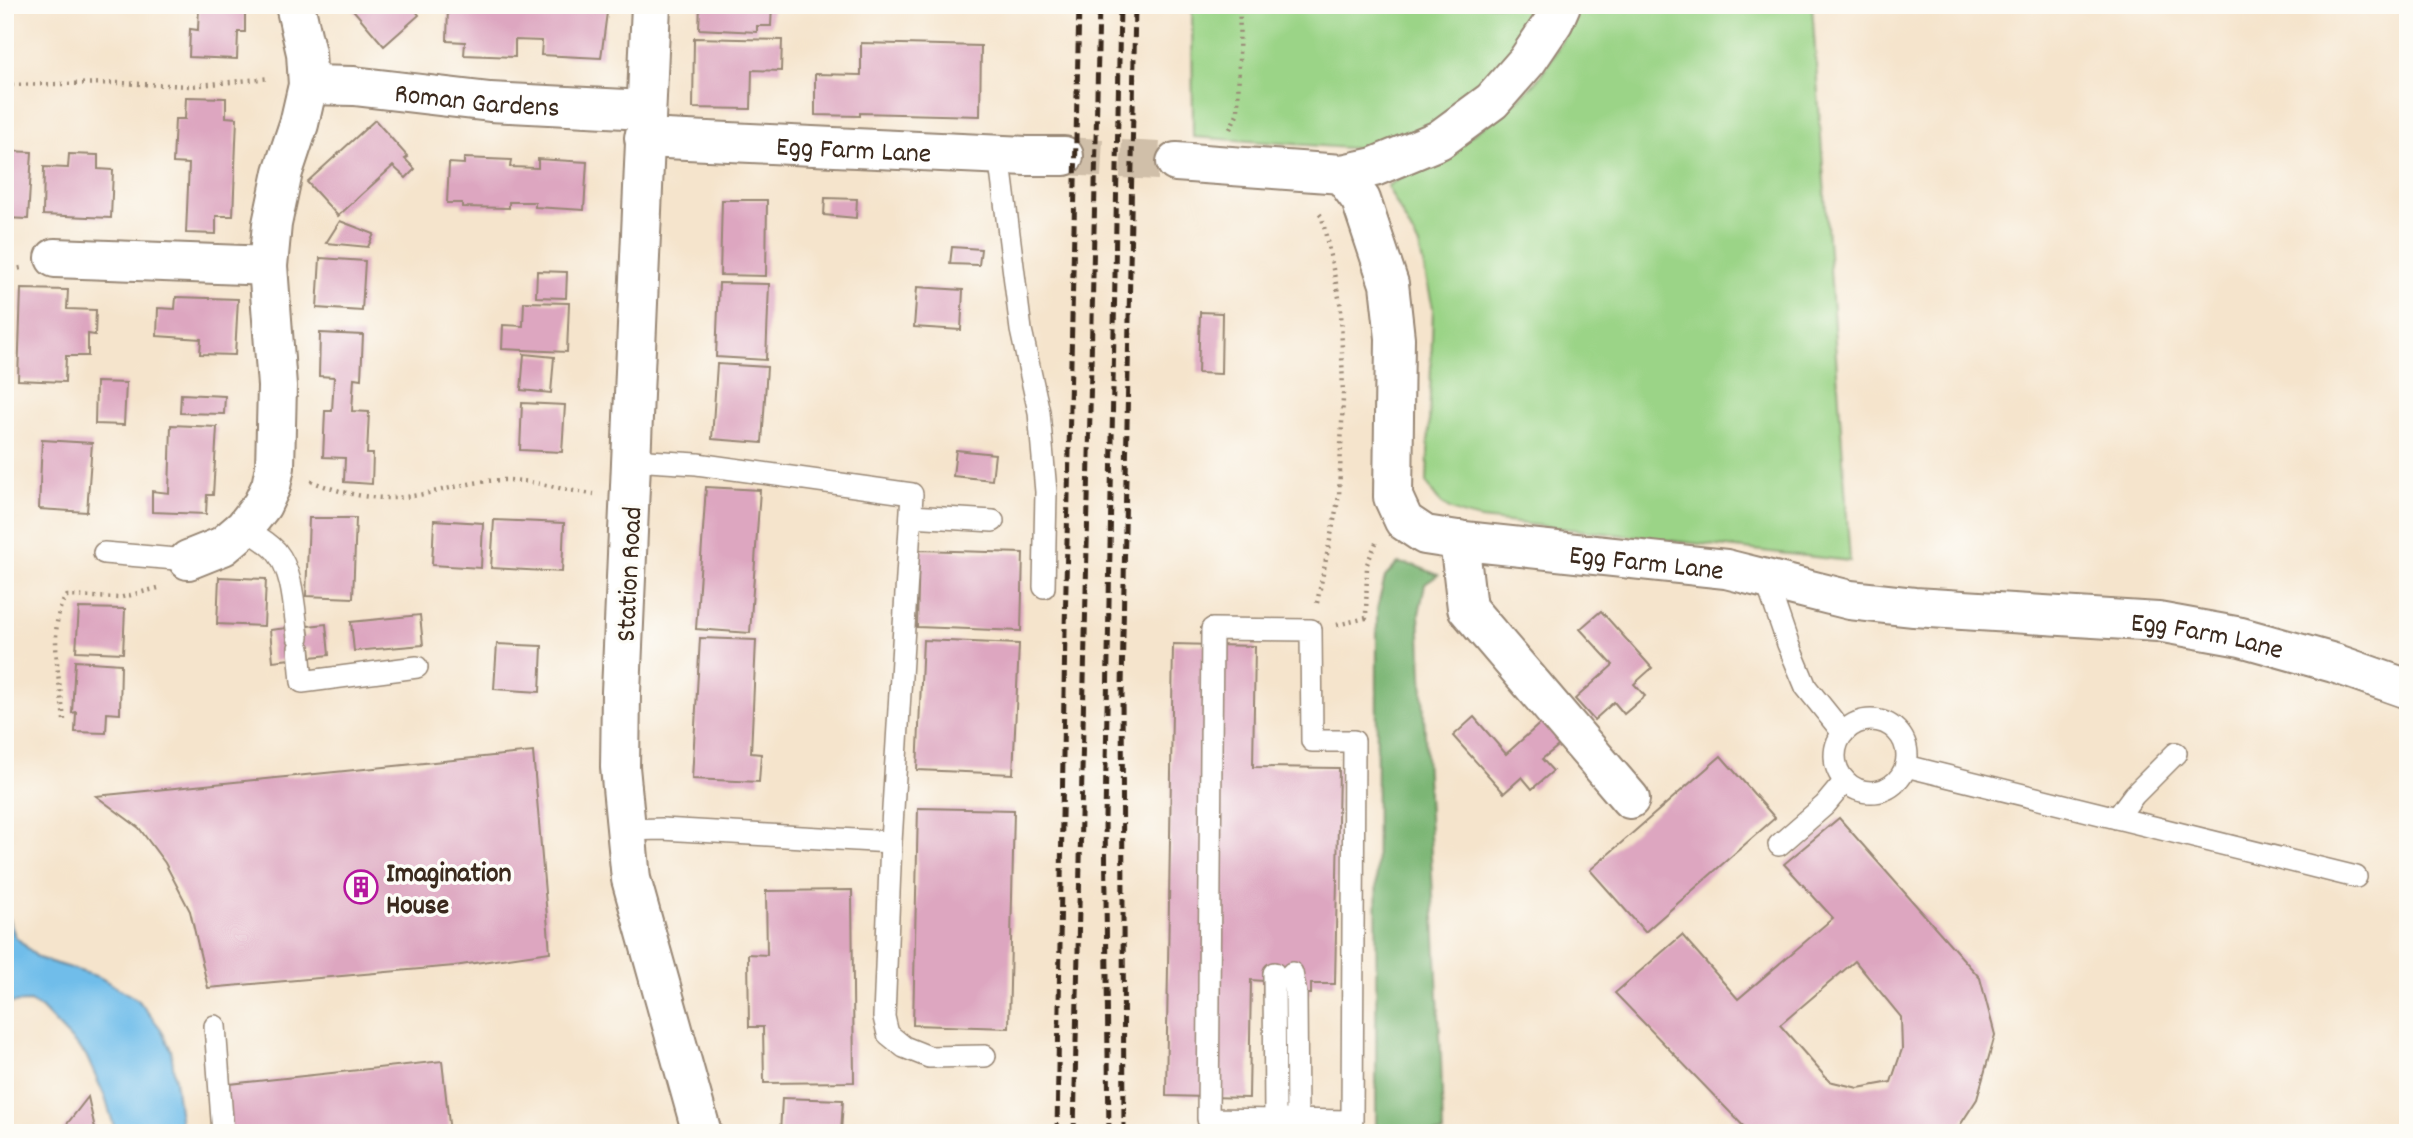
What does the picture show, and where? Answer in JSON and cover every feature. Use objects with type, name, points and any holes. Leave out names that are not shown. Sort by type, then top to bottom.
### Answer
[{"type":"street","points":[[188,561],[223,546],[244,528],[262,505],[271,486],[275,467],[277,386],[268,266],[272,224],[283,172],[299,124],[308,81],[306,53],[295,5]]},
{"type":"street","name":"Station Road","points":[[651,5],[620,755],[631,879],[702,1133]]},
{"type":"street","points":[[1194,164],[1342,174],[1374,167],[1439,140],[1492,100],[1527,61],[1554,22],[1561,5]]},
{"type":"street","name":"Roman Gardens","points":[[308,81],[490,102],[645,124]]},
{"type":"street","name":"Egg Farm Lane","points":[[645,124],[999,154],[1064,156]]},
{"type":"street","name":"Egg Farm Lane","points":[[1342,174],[1361,200],[1389,284],[1395,338],[1393,497],[1404,521],[1425,534],[1458,540],[1726,569],[1850,600],[1914,607],[2158,622],[2229,634],[2334,663],[2408,689]]},
{"type":"street","points":[[55,258],[268,266]]},
{"type":"street","points":[[1458,540],[1467,608],[1630,799]]},
{"type":"lane","points":[[999,154],[1021,330],[1039,412],[1046,492],[1044,587]]},
{"type":"lane","points":[[631,478],[697,464],[912,494],[891,842],[884,1017],[888,1034],[904,1047],[929,1057],[985,1056]]},
{"type":"lane","points":[[911,516],[993,521]]},
{"type":"lane","points":[[244,528],[276,552],[285,568],[292,594],[302,682],[417,667]]},
{"type":"lane","points":[[104,553],[188,561]]},
{"type":"lane","points":[[1765,577],[1806,687],[1843,733]]},
{"type":"lane","points":[[1212,629],[1311,630],[1312,741],[1354,741],[1352,1121],[1305,1124],[1275,1119],[1208,1119],[1212,629]]},
{"type":"lane","points":[[1876,720],[1888,724],[1898,732],[1907,754],[1906,766],[1891,786],[1880,791],[1867,792],[1845,781],[1835,763],[1835,752],[1843,733],[1852,725],[1876,720]]},
{"type":"lane","points":[[2117,818],[2134,795],[2176,753]]},
{"type":"lane","points":[[1906,766],[2356,877]]},
{"type":"lane","points":[[1779,845],[1825,805],[1845,781]]},
{"type":"lane","points":[[625,830],[662,829],[891,842]]},
{"type":"lane","points":[[1275,1119],[1274,994],[1283,973],[1296,994],[1305,1124]]},
{"type":"lane","points":[[215,1026],[223,1133]]},
{"type":"path","points":[[1194,164],[1238,112],[1240,5]]},
{"type":"path","points":[[5,85],[117,83],[191,86],[276,77],[308,81]]},
{"type":"path","points":[[1286,172],[1322,217],[1341,307],[1343,398],[1339,496],[1311,630]]},
{"type":"path","points":[[275,467],[343,492],[404,498],[469,482],[503,480],[528,480],[580,493],[631,478]]},
{"type":"path","points":[[1366,618],[1367,564],[1377,541]]},
{"type":"path","points":[[64,720],[57,643],[61,603],[67,596],[119,598],[138,595],[176,580],[188,561]]},
{"type":"green space","points":[[1192,5],[1548,5],[1510,70],[1438,127],[1362,149],[1193,137]]},
{"type":"green space","points":[[1578,5],[1812,5],[1850,561],[1481,519],[1442,504],[1427,483],[1433,308],[1419,246],[1387,186],[1479,130],[1529,89],[1551,60]]},
{"type":"green space","points":[[1398,563],[1416,566],[1438,575],[1425,584],[1419,614],[1443,1133],[1376,1133],[1377,609],[1385,577]]},
{"type":"water","points":[[5,908],[15,936],[38,958],[99,977],[138,1000],[161,1029],[171,1050],[182,1133],[116,1133],[105,1097],[86,1055],[41,1008],[30,1002],[5,1003]]},
{"type":"building","points":[[199,5],[245,5],[245,32],[238,32],[237,59],[189,57],[190,29],[198,30]]},
{"type":"building","points":[[349,5],[411,5],[419,15],[384,46]]},
{"type":"building","points":[[491,5],[608,5],[601,58],[541,55],[542,41],[515,40],[515,57],[464,55],[465,42],[447,41],[448,7],[491,9]]},
{"type":"building","points":[[700,5],[772,5],[771,26],[757,26],[757,32],[699,29]]},
{"type":"building","points":[[694,38],[782,40],[781,71],[752,70],[751,109],[693,108]]},
{"type":"building","points":[[861,43],[981,46],[980,116],[860,113],[860,116],[815,115],[815,74],[861,75]]},
{"type":"building","points":[[186,97],[226,98],[226,117],[237,118],[233,216],[216,216],[216,234],[186,233],[189,164],[173,163],[175,119],[185,119]]},
{"type":"building","points":[[375,120],[408,157],[405,159],[415,169],[406,178],[393,166],[338,216],[307,182]]},
{"type":"building","points":[[5,151],[32,152],[28,219],[5,218]]},
{"type":"building","points":[[69,154],[98,155],[98,169],[113,170],[111,218],[43,215],[44,167],[68,168]]},
{"type":"building","points":[[464,158],[511,160],[510,167],[538,168],[538,159],[587,162],[584,210],[535,207],[535,202],[509,202],[509,208],[462,207],[462,203],[447,203],[449,163],[464,164]]},
{"type":"building","points":[[825,198],[857,199],[856,218],[824,215]]},
{"type":"building","points":[[722,200],[767,200],[766,276],[720,275]]},
{"type":"building","points":[[340,221],[374,234],[368,247],[326,243]]},
{"type":"building","points":[[952,247],[981,249],[979,265],[950,264]]},
{"type":"building","points":[[320,258],[365,261],[362,311],[317,308]]},
{"type":"building","points":[[537,271],[567,272],[566,298],[536,297]]},
{"type":"building","points":[[719,283],[769,284],[766,360],[716,357]]},
{"type":"building","points":[[917,287],[963,290],[961,330],[914,327]]},
{"type":"building","points":[[21,289],[68,290],[67,309],[96,310],[95,335],[88,334],[88,356],[66,356],[65,382],[18,380]]},
{"type":"building","points":[[176,297],[238,299],[235,355],[200,354],[201,339],[157,336],[158,308],[175,309]]},
{"type":"building","points":[[524,302],[569,303],[567,352],[502,349],[503,325],[523,326]]},
{"type":"building","points":[[1200,312],[1222,313],[1221,374],[1198,373]]},
{"type":"building","points":[[320,333],[363,335],[361,379],[354,378],[352,411],[369,412],[367,454],[373,454],[372,484],[344,482],[345,458],[323,457],[325,411],[332,411],[334,377],[319,376]]},
{"type":"building","points":[[524,354],[554,357],[551,393],[521,390]]},
{"type":"building","points":[[717,364],[767,367],[762,443],[712,439]]},
{"type":"building","points":[[96,382],[126,383],[124,425],[95,424]]},
{"type":"building","points":[[181,394],[225,396],[224,414],[180,413]]},
{"type":"building","points":[[522,403],[565,405],[562,452],[520,450]]},
{"type":"building","points":[[171,425],[217,427],[213,495],[207,495],[206,514],[152,512],[152,491],[169,493]]},
{"type":"building","points":[[42,440],[92,443],[87,512],[39,509]]},
{"type":"building","points":[[956,450],[995,454],[992,480],[953,476]]},
{"type":"building","points":[[706,487],[760,490],[750,633],[696,629]]},
{"type":"building","points":[[309,518],[356,518],[353,598],[306,596]]},
{"type":"building","points":[[434,520],[483,523],[481,568],[432,565]]},
{"type":"building","points":[[494,520],[564,523],[562,572],[491,568]]},
{"type":"building","points":[[919,550],[1023,553],[1021,631],[917,627]]},
{"type":"building","points":[[219,577],[266,579],[264,626],[217,624]]},
{"type":"building","points":[[79,608],[125,609],[123,653],[76,651]]},
{"type":"building","points":[[1601,611],[1652,668],[1634,684],[1645,696],[1624,714],[1614,702],[1594,720],[1575,699],[1613,665],[1580,629]]},
{"type":"building","points":[[420,615],[423,645],[354,651],[351,622]]},
{"type":"building","points":[[326,624],[329,655],[311,657],[310,648],[289,649],[290,659],[273,661],[270,630],[287,628],[288,638],[309,636],[308,626]]},
{"type":"building","points":[[700,638],[756,640],[751,753],[761,754],[759,782],[692,779]]},
{"type":"building","points":[[923,640],[1019,644],[1013,774],[917,770]]},
{"type":"building","points":[[497,644],[542,646],[540,692],[494,689]]},
{"type":"building","points":[[1173,644],[1255,646],[1253,767],[1339,768],[1335,984],[1311,984],[1311,994],[1263,994],[1264,981],[1251,980],[1249,1098],[1166,1096]]},
{"type":"building","points":[[75,661],[121,664],[120,714],[107,713],[106,733],[75,732],[76,712],[72,713]]},
{"type":"building","points":[[1474,717],[1506,754],[1544,720],[1563,742],[1542,759],[1553,771],[1532,789],[1522,777],[1504,793],[1453,736]]},
{"type":"building","name":"Imagination House","points":[[533,752],[550,952],[454,966],[208,988],[190,911],[165,863],[139,828],[96,796]]},
{"type":"building","points":[[1721,756],[1775,818],[1645,932],[1590,870]]},
{"type":"building","points":[[918,808],[1014,810],[1009,1028],[913,1025]]},
{"type":"building","points":[[1839,818],[1980,978],[1995,1035],[1977,1099],[1955,1133],[1750,1133],[1615,993],[1682,935],[1738,999],[1833,918],[1784,864]],"holes":[[[1855,961],[1901,1017],[1902,1049],[1891,1082],[1858,1088],[1829,1081],[1780,1025]]]},
{"type":"building","points":[[852,890],[854,1082],[764,1083],[763,1027],[749,1027],[748,954],[767,955],[766,891]]},
{"type":"building","points":[[442,1061],[450,1133],[226,1133],[221,1085]]},
{"type":"building","points":[[88,1097],[96,1133],[60,1133]]},
{"type":"building","points":[[782,1098],[843,1100],[841,1133],[780,1133]]},
{"type":"tunnel","points":[[1064,156],[1176,162]]},
{"type":"railway","points":[[1057,1133],[1079,5]]},
{"type":"railway","points":[[1074,1133],[1099,5]]},
{"type":"railway","points":[[1109,1133],[1105,819],[1120,5]]},
{"type":"railway","points":[[1124,1133],[1122,688],[1135,5]]},
{"type":"place","name":"Imagination House","points":[[361,887]]}]
